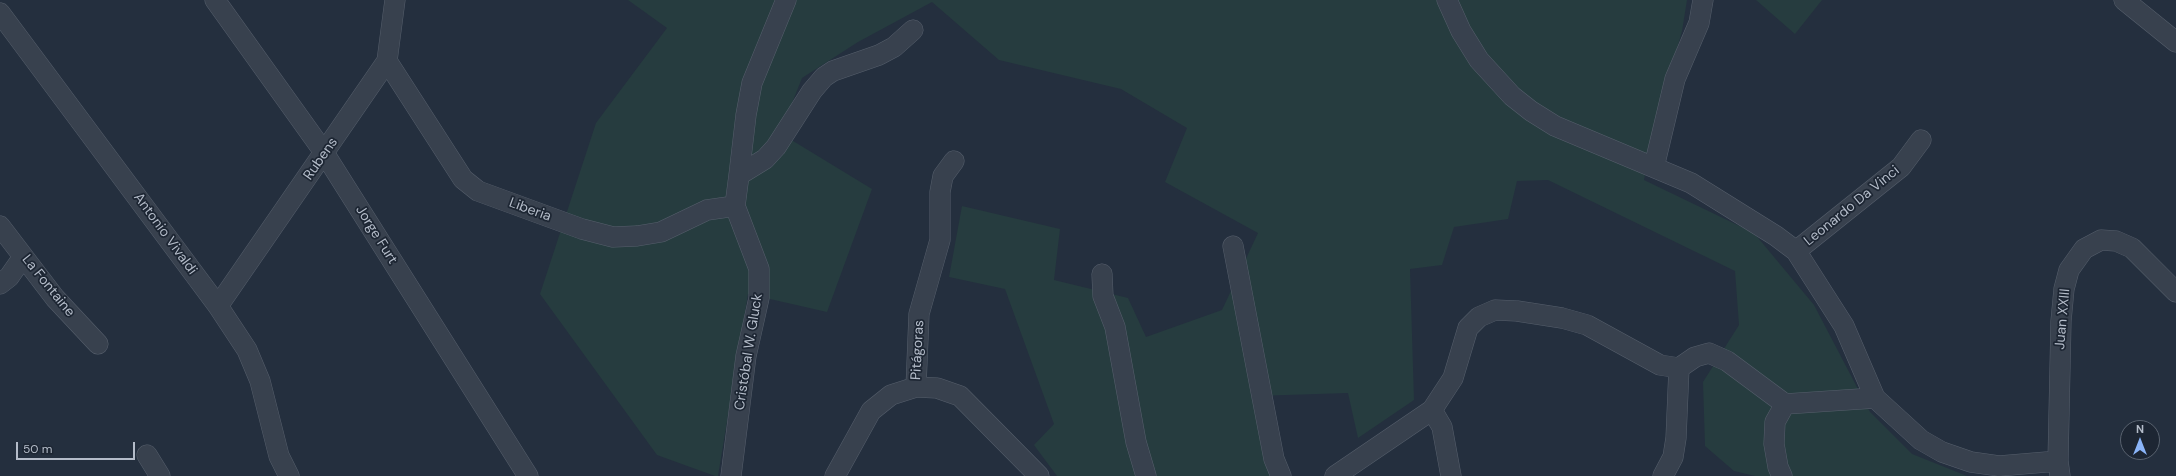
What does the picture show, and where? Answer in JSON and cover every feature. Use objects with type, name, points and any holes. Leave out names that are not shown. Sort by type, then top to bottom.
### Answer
[{"type":"street","name":"Jorge Furt","points":[[215,0],[325,154],[528,476]]},
{"type":"street","name":"Rubens","points":[[218,306],[325,154],[387,61],[395,0]]},
{"type":"street","name":"Cristóbal W. Gluck","points":[[731,476],[746,356],[759,298],[759,269],[735,206],[746,115],[752,83],[786,0]]},
{"type":"street","points":[[1447,0],[1461,31],[1479,60],[1512,96],[1555,126],[1691,183],[1776,236],[1796,251],[1844,326],[1875,398],[1921,440],[1942,452],[1971,462],[1999,466],[2059,469]]},
{"type":"street","points":[[1654,167],[1675,79],[1699,23],[1703,0]]},
{"type":"street","points":[[2124,0],[2176,42]]},
{"type":"street","name":"Antonio Vivaldi","points":[[0,13],[218,306],[247,350],[255,369],[279,456],[289,476]]},
{"type":"street","points":[[739,175],[764,159],[776,147],[812,91],[824,77],[833,71],[879,55],[894,47],[913,30]]},
{"type":"street","name":"Liberia","points":[[387,61],[463,179],[478,191],[582,229],[613,237],[637,236],[661,232],[707,210],[735,206]]},
{"type":"street","name":"Leonardo Da Vinci","points":[[1796,251],[1901,167],[1921,140]]},
{"type":"street","name":"Pitágoras","points":[[954,162],[943,176],[940,192],[940,240],[920,314],[916,387],[937,388],[960,396],[1039,476]]},
{"type":"street","name":"La Fontaine","points":[[0,226],[55,298],[98,344]]},
{"type":"street","name":"Juan XXIII","points":[[2059,469],[2061,321],[2064,289],[2070,270],[2084,249],[2101,240],[2116,241],[2132,248],[2176,292]]},
{"type":"street","points":[[1234,246],[1274,459],[1281,476]]},
{"type":"street","points":[[0,284],[9,277],[23,257]]},
{"type":"street","points":[[1102,274],[1103,296],[1115,327],[1136,442],[1146,476]]},
{"type":"street","points":[[1335,476],[1432,410],[1453,378],[1468,328],[1479,317],[1495,310],[1517,311],[1562,318],[1587,325],[1660,365],[1679,368],[1695,357],[1709,353],[1727,361],[1785,404],[1875,398]]},
{"type":"street","points":[[1663,476],[1673,457],[1676,438],[1679,368]]},
{"type":"street","points":[[835,476],[871,411],[891,395],[916,387]]},
{"type":"street","points":[[1782,476],[1778,467],[1774,444],[1775,422],[1785,404]]},
{"type":"street","points":[[1432,410],[1442,427],[1451,476]]},
{"type":"street","points":[[147,455],[160,476]]},
{"type":"green space","points":[[628,0],[1687,0],[1682,31],[1652,137],[1644,180],[1754,233],[1814,305],[1870,412],[1912,454],[1967,476],[1755,476],[1734,471],[1705,446],[1703,382],[1739,325],[1735,271],[1548,180],[1517,181],[1508,219],[1454,227],[1442,265],[1410,269],[1414,400],[1358,438],[1348,393],[1255,396],[1272,476],[1057,476],[1034,445],[1054,424],[1005,289],[949,277],[962,206],[1060,229],[1054,280],[1128,298],[1146,337],[1222,310],[1258,233],[1165,182],[1187,128],[1121,89],[999,60],[932,2],[858,42],[802,78],[780,133],[872,189],[827,312],[748,294],[718,476],[715,476],[657,455],[540,294],[596,123],[667,28]]},
{"type":"green space","points":[[1756,0],[1822,0],[1795,34]]}]
